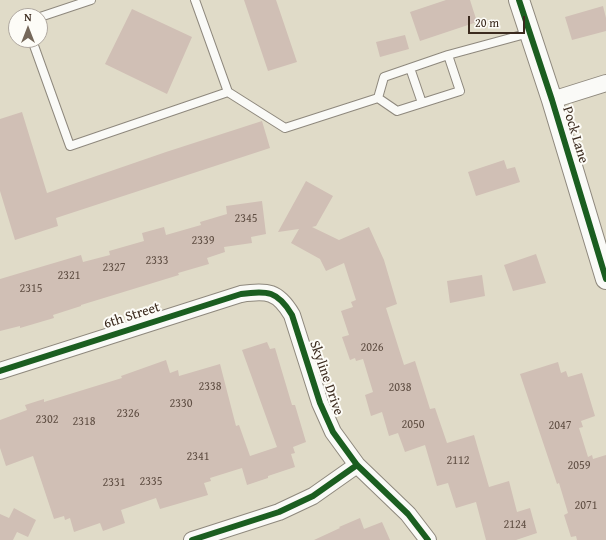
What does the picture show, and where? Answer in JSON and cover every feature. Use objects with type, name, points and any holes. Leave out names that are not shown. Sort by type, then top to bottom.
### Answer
[{"type":"street","name":"Pock Lane","points":[[518,0],[552,100],[606,279]]},
{"type":"street","points":[[552,100],[606,83]]},
{"type":"street","name":"6th Street","points":[[0,371],[241,294],[257,291],[272,293]]},
{"type":"street","name":"Skyline Drive","points":[[272,293],[285,303],[292,315],[320,403],[333,432],[357,465],[408,514],[428,540]]},
{"type":"street","points":[[192,540],[279,512],[313,496],[357,465]]},
{"type":"lane","points":[[48,14],[91,0]]},
{"type":"lane","points":[[195,0],[228,92],[285,128],[378,98]]},
{"type":"lane","points":[[378,98],[384,77],[448,55],[529,32]]},
{"type":"lane","points":[[35,48],[70,146],[228,92]]},
{"type":"lane","points":[[378,98],[397,111],[460,91],[448,55]]},
{"type":"lane","points":[[410,68],[422,103]]},
{"type":"building","points":[[244,0],[276,0],[297,62],[268,71]]},
{"type":"building","points":[[446,0],[470,0],[477,22],[420,41],[410,12]]},
{"type":"building","points":[[603,6],[606,18],[606,31],[572,40],[565,17]]},
{"type":"building","points":[[132,9],[192,37],[167,94],[105,64]]},
{"type":"building","points":[[405,35],[409,49],[380,57],[376,42]]},
{"type":"building","points":[[22,112],[47,193],[262,121],[270,148],[56,218],[58,226],[15,240],[0,191],[0,119]]},
{"type":"building","points":[[504,160],[507,169],[515,167],[520,182],[476,196],[468,172]]},
{"type":"building","points":[[306,181],[333,196],[316,226],[312,227],[339,240],[369,227],[384,260],[397,304],[386,308],[404,365],[415,361],[430,409],[435,408],[447,443],[474,435],[489,487],[509,481],[517,512],[530,508],[537,533],[516,540],[486,540],[476,502],[456,508],[448,483],[437,486],[425,445],[405,452],[398,433],[389,436],[382,412],[371,416],[365,395],[373,392],[363,359],[356,361],[355,358],[350,360],[342,337],[349,335],[341,311],[353,307],[351,302],[356,300],[344,263],[326,271],[320,259],[291,243],[299,229],[278,232]]},
{"type":"building","points":[[262,201],[266,234],[251,237],[252,243],[224,247],[225,252],[207,258],[209,264],[178,273],[179,275],[81,305],[53,315],[54,318],[20,328],[20,326],[0,331],[0,279],[81,255],[83,262],[110,255],[109,251],[144,241],[142,233],[164,227],[166,235],[201,225],[200,222],[227,214],[226,206]]},
{"type":"building","points":[[536,254],[546,283],[513,291],[504,265]]},
{"type":"building","points":[[482,275],[485,296],[450,303],[447,281]]},
{"type":"building","points":[[267,342],[270,349],[275,348],[292,405],[295,405],[306,442],[293,447],[295,453],[291,454],[295,467],[247,485],[242,468],[210,478],[211,481],[204,483],[208,495],[160,509],[156,498],[121,510],[125,523],[103,531],[100,523],[74,532],[70,518],[65,520],[64,516],[54,519],[33,456],[6,466],[0,448],[0,420],[27,410],[25,405],[44,399],[44,402],[122,378],[121,376],[166,360],[170,373],[178,370],[179,376],[220,364],[236,426],[239,425],[250,456],[277,447],[242,350]]},
{"type":"building","points":[[558,362],[561,373],[566,371],[568,377],[582,373],[595,416],[581,421],[583,427],[579,428],[588,457],[592,455],[593,459],[606,455],[606,540],[577,540],[576,536],[571,537],[564,515],[568,513],[559,483],[557,484],[520,374]]},
{"type":"building","points":[[14,508],[36,520],[28,537],[17,532],[13,540],[0,540],[0,514],[9,518]]},
{"type":"building","points":[[360,518],[364,529],[382,522],[390,540],[314,540],[340,528],[339,527]]},
{"type":"cycle path","points":[[519,0],[552,100],[606,279]]},
{"type":"cycle path","points":[[0,371],[241,294],[258,292],[271,294],[282,301],[292,315],[320,403],[333,432],[357,465],[408,514],[428,540]]},
{"type":"cycle path","points":[[192,540],[279,512],[313,496],[357,465]]}]
